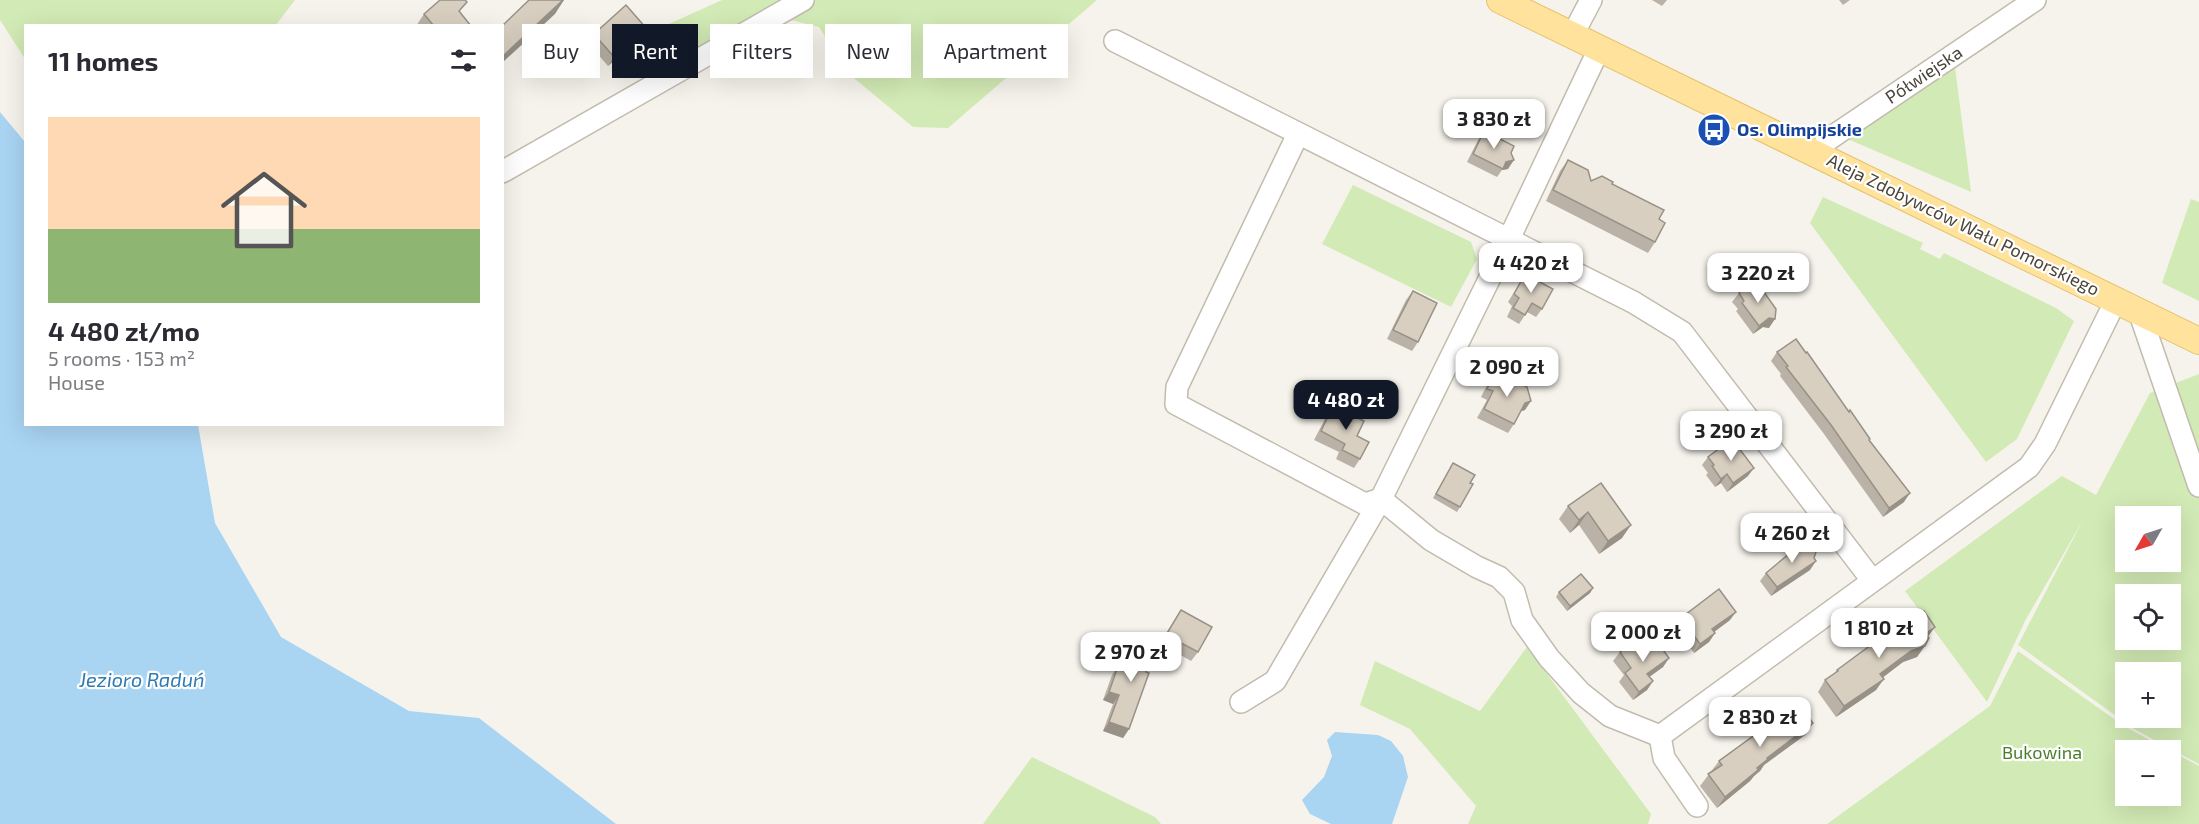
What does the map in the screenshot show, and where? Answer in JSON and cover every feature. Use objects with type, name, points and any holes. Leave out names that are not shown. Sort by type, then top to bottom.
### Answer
[{"type":"main road","name":"Aleja Zdobywców Wału Pomorskiego","points":[[1500,0],[2199,341]]},
{"type":"street","points":[[504,171],[803,0]]},
{"type":"street","points":[[1572,36],[1591,0]]},
{"type":"street","name":"Półwiejska","points":[[1820,156],[1826,141],[2035,0]]},
{"type":"street","points":[[1115,41],[1633,302],[1682,332],[1872,580]]},
{"type":"street","points":[[1241,702],[1275,681],[1381,499],[1509,239],[1599,49]]},
{"type":"street","points":[[1298,134],[1177,387],[1176,404],[1365,504],[1381,499]]},
{"type":"street","points":[[1660,736],[2029,467],[2127,306]]},
{"type":"street","points":[[2127,306],[2199,486]]},
{"type":"street","points":[[1381,499],[1431,540],[1499,577],[1514,592],[1522,620],[1549,658],[1581,693],[1610,716],[1660,736]]},
{"type":"street","points":[[1660,736],[1664,758],[1697,806]]},
{"type":"green space","points":[[0,0],[295,0],[277,24],[24,24],[24,57],[0,20]]},
{"type":"green space","points":[[722,0],[1097,0],[1068,25],[923,24],[923,78],[1006,78],[948,128],[913,127],[854,78],[911,78],[911,24],[825,24],[825,36],[819,27],[813,24],[775,16],[761,24],[710,24],[710,53],[698,60],[698,24],[669,24]]},
{"type":"green space","points":[[1955,67],[1971,192],[1843,137]]},
{"type":"green space","points":[[1353,185],[1471,242],[1477,259],[1451,307],[1322,244]]},
{"type":"green space","points":[[1823,197],[1923,243],[1920,249],[1940,259],[1944,253],[2056,308],[2074,321],[2017,439],[1986,462],[1810,223]]},
{"type":"green space","points":[[2191,199],[2199,202],[2199,301],[2162,283]]},
{"type":"green space","points":[[2199,374],[2199,764],[2181,754],[2181,740],[2154,740],[2133,728],[2181,728],[2181,662],[2115,662],[2115,715],[2018,645],[2083,520],[2025,621],[1987,702],[1905,591],[2062,476],[2096,495],[2150,393]]},
{"type":"green space","points":[[1527,647],[1651,814],[1648,824],[1468,824],[1476,806],[1410,729],[1360,705],[1375,661],[1480,711]]},
{"type":"green space","name":"Bukowina","points":[[2018,651],[2115,720],[2115,728],[2128,728],[2150,740],[2115,740],[2115,806],[2181,806],[2181,756],[2199,766],[2199,824],[1827,824],[1990,706]]},
{"type":"green space","points":[[1032,757],[1155,817],[1161,824],[983,824]]},
{"type":"water","name":"Jezioro Raduń","points":[[0,112],[24,141],[24,426],[198,426],[215,523],[281,637],[409,711],[479,718],[616,824],[0,824]]},
{"type":"water","points":[[1335,732],[1378,735],[1391,741],[1403,756],[1408,777],[1392,824],[1331,824],[1310,814],[1302,800],[1324,777],[1332,756],[1327,740]]},
{"type":"building","points":[[440,0],[465,0],[467,2],[459,11],[469,24],[432,24],[424,14]]},
{"type":"building","points":[[529,0],[563,0],[537,24],[522,24],[522,38],[504,55],[504,24]]},
{"type":"building","points":[[626,5],[643,24],[612,24],[612,55],[600,41],[600,29]]},
{"type":"building","points":[[1484,131],[1514,146],[1511,153],[1514,160],[1506,162],[1503,169],[1473,154]]},
{"type":"building","points":[[1568,160],[1588,170],[1591,181],[1602,176],[1613,182],[1612,184],[1664,210],[1659,219],[1665,223],[1655,242],[1553,190]]},
{"type":"building","points":[[1525,274],[1553,289],[1542,309],[1532,303],[1525,315],[1513,308],[1519,298],[1514,294]]},
{"type":"building","points":[[1754,282],[1776,309],[1775,319],[1769,318],[1759,326],[1742,303],[1744,301],[1739,293]]},
{"type":"building","points":[[1413,291],[1437,303],[1418,342],[1393,330]]},
{"type":"building","points":[[1796,339],[1910,493],[1889,508],[1777,352]]},
{"type":"building","points":[[1495,372],[1527,387],[1531,401],[1525,403],[1514,424],[1484,409],[1493,391],[1487,389]]},
{"type":"building","points":[[1333,406],[1364,421],[1357,436],[1369,442],[1360,459],[1342,450],[1345,444],[1321,431]]},
{"type":"building","points":[[1732,439],[1754,468],[1733,483],[1727,474],[1721,479],[1708,457]]},
{"type":"building","points":[[1453,463],[1475,475],[1470,483],[1473,484],[1460,507],[1436,494]]},
{"type":"building","points":[[1601,483],[1631,525],[1608,541],[1588,512],[1579,520],[1568,506]]},
{"type":"building","points":[[1801,544],[1811,546],[1816,552],[1814,558],[1816,561],[1777,587],[1766,573]]},
{"type":"building","points":[[1581,574],[1593,588],[1570,606],[1559,592]]},
{"type":"building","points":[[1719,589],[1736,612],[1712,629],[1715,633],[1700,644],[1681,618]]},
{"type":"building","points":[[1181,610],[1212,627],[1198,652],[1166,635]]},
{"type":"building","points":[[1924,611],[1935,627],[1925,634],[1929,638],[1925,646],[1911,651],[1880,674],[1884,679],[1844,706],[1825,680],[1890,631]]},
{"type":"building","points":[[1140,634],[1156,640],[1146,672],[1149,673],[1129,729],[1109,722],[1119,695],[1109,692],[1118,666],[1128,670]]},
{"type":"building","points":[[1656,640],[1669,658],[1647,674],[1653,681],[1639,692],[1625,673],[1631,668],[1620,652],[1633,642],[1640,652]]},
{"type":"building","points":[[1796,700],[1813,723],[1767,758],[1757,768],[1758,770],[1725,797],[1708,774],[1722,765],[1719,761],[1771,723],[1769,720]]},
{"type":"place","name":"Os. Olimpijskie","points":[[1714,130]]}]
